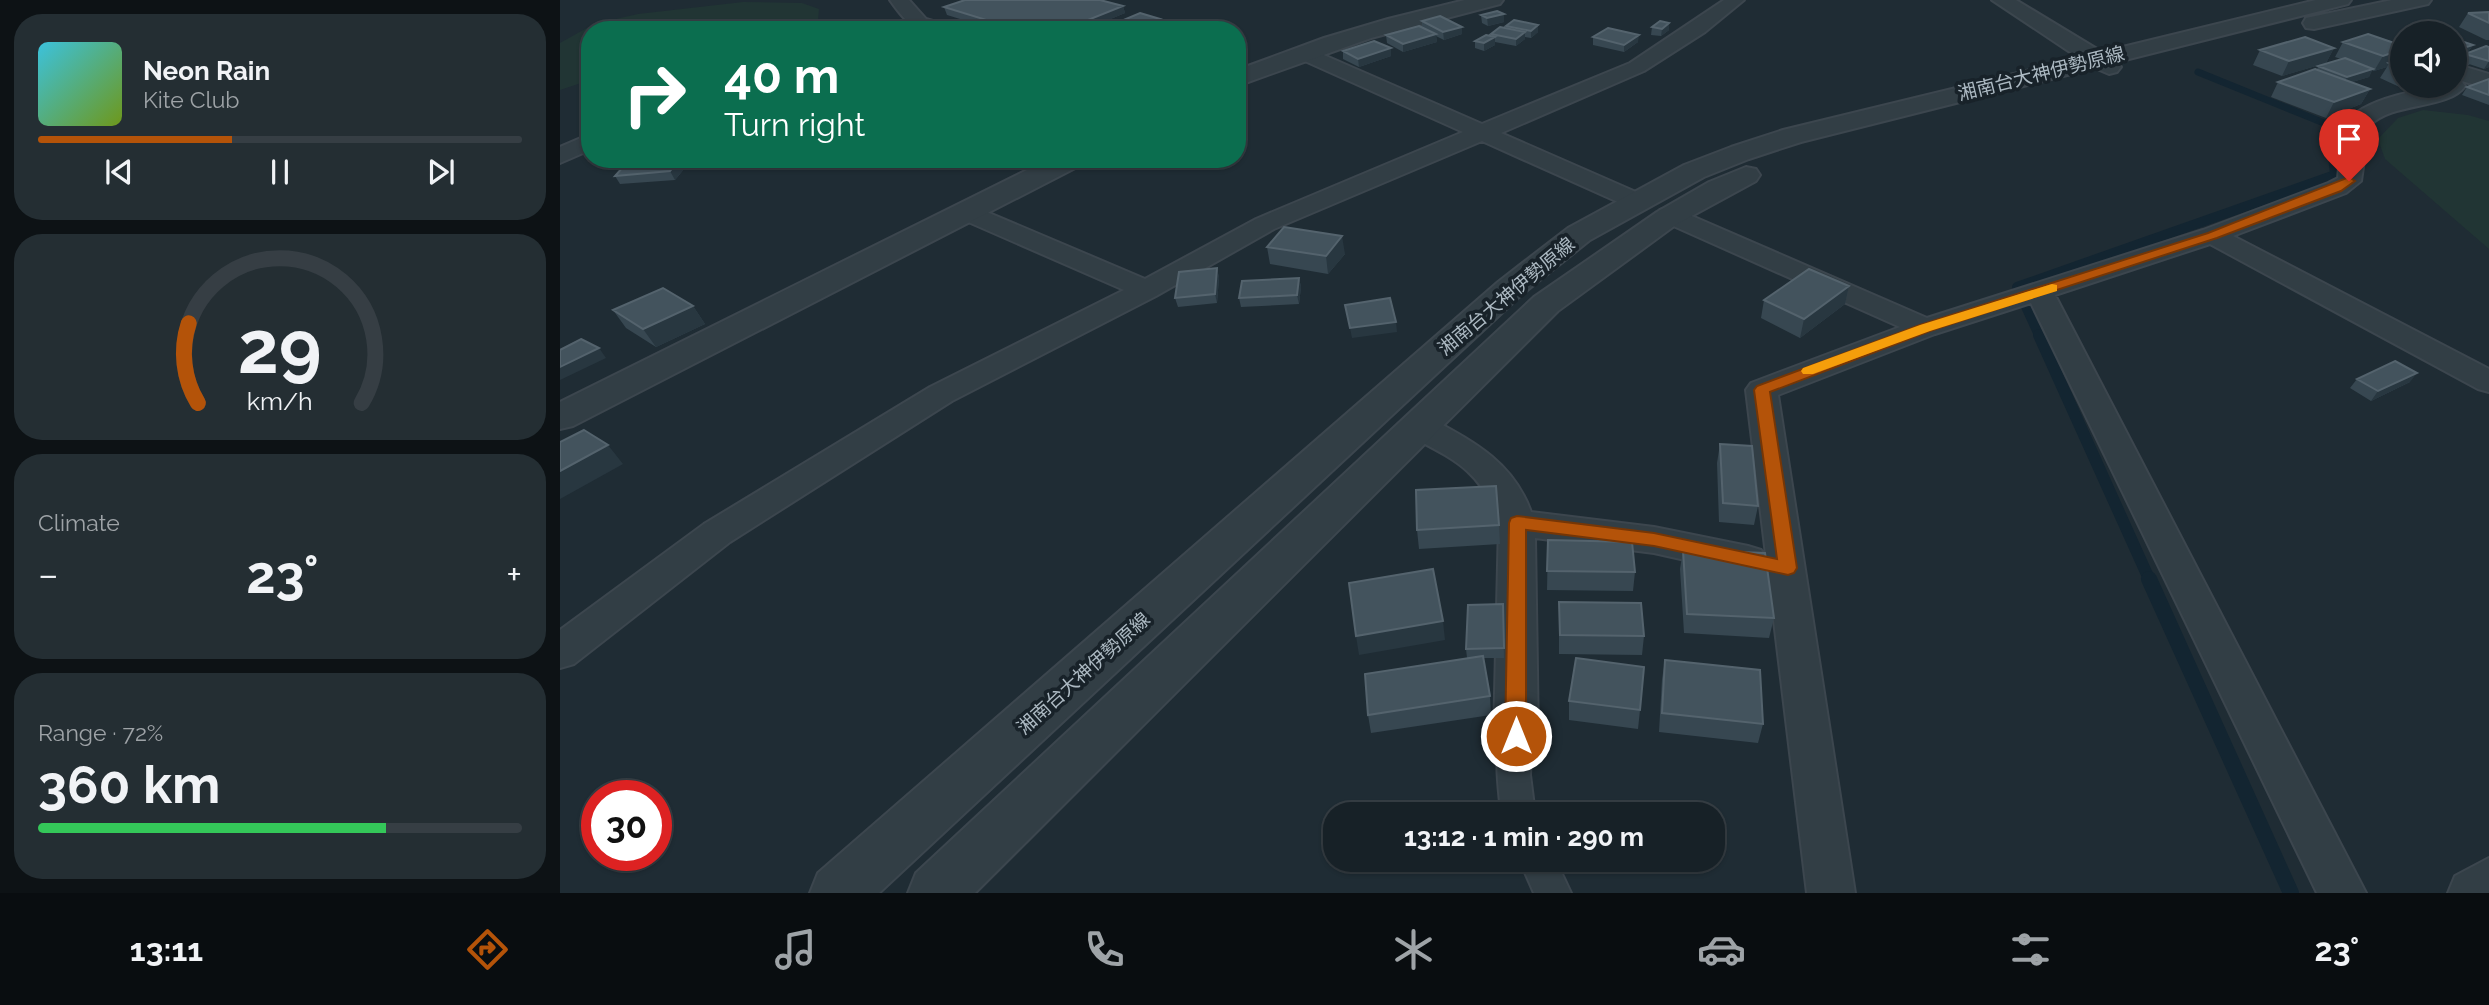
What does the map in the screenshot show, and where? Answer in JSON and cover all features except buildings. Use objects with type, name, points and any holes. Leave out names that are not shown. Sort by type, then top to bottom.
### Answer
[{"type":"street","points":[[899,0],[917,21]]},
{"type":"street","points":[[1246,75],[1303,53],[1424,15],[1493,0]]},
{"type":"street","points":[[560,652],[717,533],[940,394],[1146,290],[1265,224],[1637,67],[1698,28],[1735,0]]},
{"type":"street","points":[[2002,0],[2095,59]]},
{"type":"street","points":[[2031,0],[2120,62]]},
{"type":"street","points":[[2248,0],[2353,36]]},
{"type":"street","name":"湘南台大神伊勢原線","points":[[838,893],[1509,289],[1580,234],[1819,148],[2286,13],[2341,0]]},
{"type":"street","name":"湘南台大神伊勢原線","points":[[936,893],[1546,304],[1615,251],[1652,208],[1694,171],[1791,136],[2095,59],[2145,64],[2421,0]]},
{"type":"street","points":[[1303,53],[1925,328]]},
{"type":"street","points":[[1831,893],[1762,390],[1925,328],[2212,235],[2343,185],[2349,181],[2351,173],[2358,124],[2367,115],[2417,98]]},
{"type":"street","points":[[560,156],[581,146]]},
{"type":"street","points":[[560,416],[1053,168]]},
{"type":"street","points":[[967,212],[1146,290]]},
{"type":"street","points":[[2212,235],[2489,382]]},
{"type":"street","points":[[2040,292],[2342,893]]},
{"type":"street","points":[[1418,426],[1476,457],[1499,480],[1511,502],[1517,523],[1514,775],[1517,802]]},
{"type":"street","points":[[1517,523],[1654,540],[1788,568]]},
{"type":"street","points":[[1542,872],[1553,893]]},
{"type":"street","points":[[2472,893],[2489,881]]},
{"type":"green space","points":[[743,2],[802,3],[819,9],[816,21],[607,21],[638,14]]},
{"type":"green space","points":[[581,31],[581,83],[560,90],[560,43]]},
{"type":"green space","points":[[2423,110],[2468,115],[2489,121],[2489,249],[2385,159],[2378,139],[2398,118]]},
{"type":"waterway","points":[[2198,72],[2329,125],[2332,148]]},
{"type":"waterway","points":[[2040,337],[2017,287],[2335,175],[2332,146]]},
{"type":"waterway","points":[[2039,335],[2150,581]]},
{"type":"waterway","points":[[2149,579],[2291,893]]},
{"type":"slow traffic","points":[[1808,371],[1925,328],[2052,288]]},
{"type":"route","points":[[1516,736],[1517,523],[1654,540],[1788,568],[1762,390],[1925,328],[2212,235],[2337,188],[2349,181]]}]
